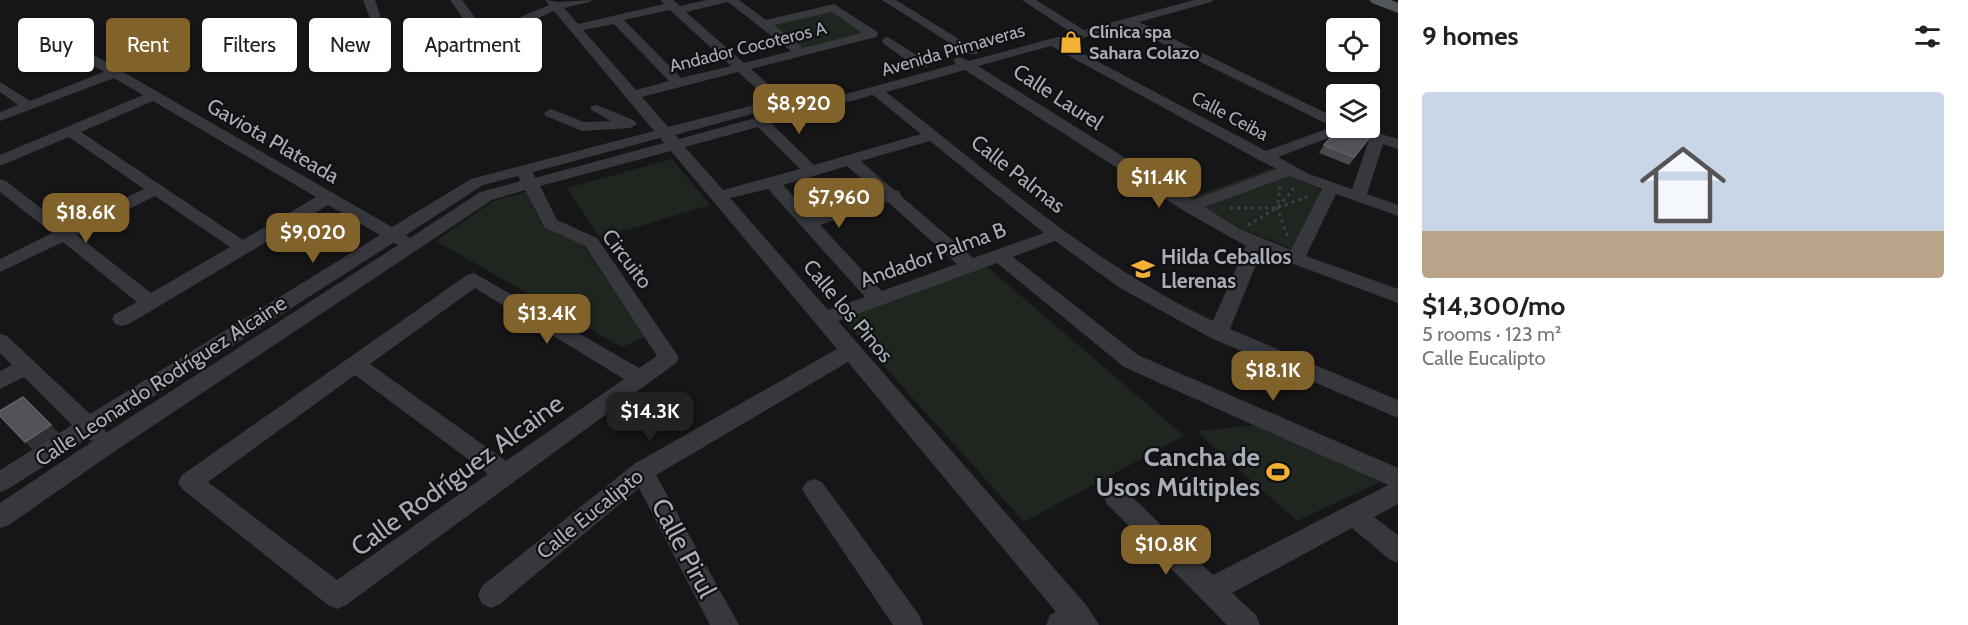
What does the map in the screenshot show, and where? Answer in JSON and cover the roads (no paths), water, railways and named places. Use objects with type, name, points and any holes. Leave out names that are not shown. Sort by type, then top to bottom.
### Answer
[{"type":"main road","points":[[1377,0],[1398,8]]},
{"type":"street","points":[[369,0],[375,18]]},
{"type":"street","points":[[456,0],[470,18]]},
{"type":"street","points":[[523,18],[554,3],[586,0]]},
{"type":"street","points":[[575,28],[672,5],[723,0]]},
{"type":"street","points":[[732,0],[801,52]]},
{"type":"street","name":"Calle Laurel","points":[[888,0],[964,58],[1190,207],[1234,233],[1256,244],[1398,296]]},
{"type":"street","points":[[1028,0],[1081,33]]},
{"type":"street","name":"Avenida Primaveras","points":[[662,138],[761,121],[875,90],[1066,24],[1159,0]]},
{"type":"street","name":"Avenida Primaveras","points":[[662,138],[781,102],[921,64],[1050,41],[1207,0]]},
{"type":"street","name":"Calle los Pinos","points":[[554,3],[632,95],[662,138],[719,196],[824,319],[1074,622]]},
{"type":"street","points":[[672,5],[792,113]]},
{"type":"street","name":"Andador Cocoteros A","points":[[632,95],[872,34],[834,8],[764,24]]},
{"type":"street","points":[[610,20],[617,20],[678,83]]},
{"type":"street","points":[[1129,22],[1326,118]]},
{"type":"street","points":[[888,41],[921,64]]},
{"type":"street","name":"Calle Ceiba","points":[[1050,41],[1292,173],[1398,211]]},
{"type":"street","name":"Gaviota Plateada","points":[[94,61],[411,245]]},
{"type":"street","points":[[0,117],[114,73]]},
{"type":"street","points":[[0,86],[28,106]]},
{"type":"street","name":"Calle Palmas","points":[[875,90],[1058,234],[1128,284],[1218,333],[1398,409]]},
{"type":"street","points":[[0,160],[154,96]]},
{"type":"street","points":[[597,109],[662,138]]},
{"type":"street","points":[[551,113],[582,128],[630,124]]},
{"type":"street","points":[[761,121],[812,172]]},
{"type":"street","points":[[69,131],[243,248]]},
{"type":"street","points":[[719,196],[812,172],[933,135]]},
{"type":"street","points":[[1265,157],[1326,135]]},
{"type":"street","name":"Calle Leonardo Rodríguez Alcaine","points":[[0,482],[477,182],[527,176],[662,138]]},
{"type":"street","name":"Calle Leonardo Rodríguez Alcaine","points":[[0,517],[106,444],[486,196],[527,176],[662,138]]},
{"type":"street","points":[[1358,197],[1377,138],[1398,144]]},
{"type":"street","points":[[850,160],[970,266]]},
{"type":"street","points":[[1190,207],[1292,173]]},
{"type":"street","name":"Circuito","points":[[527,176],[550,223],[591,242],[669,358]]},
{"type":"street","points":[[772,183],[878,299]]},
{"type":"street","points":[[0,184],[150,302]]},
{"type":"street","points":[[1296,258],[1331,188]]},
{"type":"street","points":[[0,266],[156,189]]},
{"type":"street","points":[[810,223],[892,195]]},
{"type":"street","points":[[122,319],[329,197]]},
{"type":"street","name":"Andador Palma B","points":[[824,319],[1058,234]]},
{"type":"street","points":[[1218,333],[1256,244]]},
{"type":"street","points":[[999,255],[1131,361],[1398,479]]},
{"type":"street","points":[[507,475],[355,364],[474,279],[640,379]]},
{"type":"street","points":[[0,341],[106,444]]},
{"type":"street","name":"Calle Eucalipto","points":[[490,595],[642,471],[851,351]]},
{"type":"street","name":"Calle Rodríguez Alcaine","points":[[355,364],[190,482],[337,596],[669,358]]},
{"type":"street","points":[[0,381],[26,367]]},
{"type":"street","name":"Calle Pirul","points":[[642,471],[725,625]]},
{"type":"street","points":[[814,489],[909,625]]},
{"type":"street","points":[[1211,590],[1398,492]]},
{"type":"street","points":[[1116,497],[1246,625]]},
{"type":"street","points":[[1354,515],[1398,551]]},
{"type":"place","name":"Clínica spa Sahara Colazo","points":[[1071,42]]},
{"type":"place","name":"Hilda Ceballos Llerenas","points":[[1143,269]]},
{"type":"place","name":"Cancha de Usos Múltiples","points":[[1278,472]]}]
